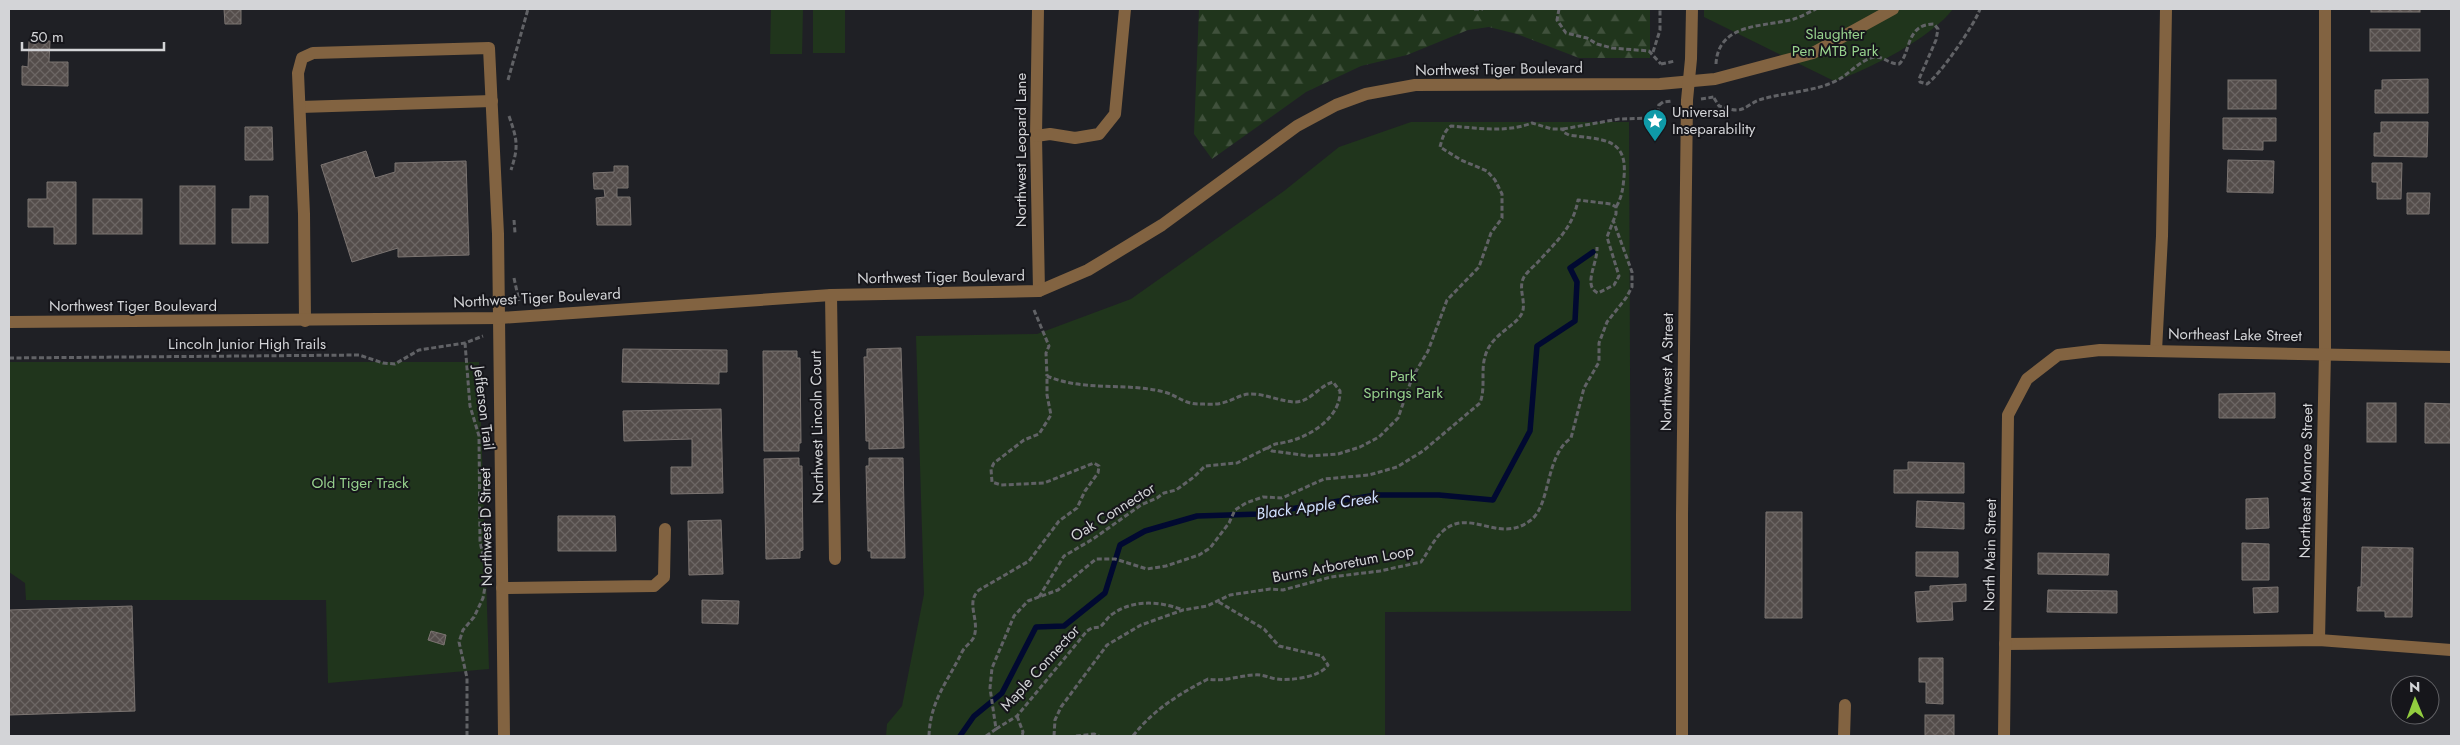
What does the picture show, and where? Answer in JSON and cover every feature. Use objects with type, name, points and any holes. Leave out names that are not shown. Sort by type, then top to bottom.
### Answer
[{"type":"street","name":"Northwest Leopard Lane","points":[[1038,9],[1036,136],[1039,291]]},
{"type":"street","points":[[1036,136],[1050,134],[1075,138],[1098,134],[1115,114],[1125,9]]},
{"type":"street","name":"Northwest A Street","points":[[1682,736],[1682,514],[1687,100],[1692,9]]},
{"type":"street","name":"Northwest Tiger Boulevard","points":[[9,322],[500,318],[831,295],[1039,291],[1088,270],[1162,225],[1297,126],[1336,105],[1366,94],[1415,85],[1689,82],[1736,75],[1813,53],[1893,9]]},
{"type":"street","points":[[2156,351],[2162,236],[2166,9]]},
{"type":"street","name":"Northeast Monroe Street","points":[[2319,640],[2325,353],[2325,9]]},
{"type":"street","name":"Northwest D Street","points":[[300,107],[298,73],[302,58],[313,53],[489,48],[500,318],[504,736]]},
{"type":"street","points":[[305,320],[300,107],[492,100]]},
{"type":"street","name":"Northwest Lincoln Court","points":[[831,295],[835,559]]},
{"type":"street","name":"Northeast Lake Street","points":[[2028,379],[2058,354],[2100,350],[2451,356]]},
{"type":"street","name":"North Main Street","points":[[2004,736],[2008,415],[2028,379]]},
{"type":"street","points":[[502,588],[654,586],[664,577],[665,529]]},
{"type":"street","points":[[2005,644],[2319,640],[2451,650]]},
{"type":"street","points":[[1844,736],[1845,705]]},
{"type":"path","points":[[507,85],[528,9]]},
{"type":"path","points":[[1474,9],[1483,9]]},
{"type":"path","points":[[1559,9],[1557,20],[1566,33],[1612,48],[1653,52]]},
{"type":"path","points":[[1653,52],[1660,30],[1660,9]]},
{"type":"path","points":[[1716,56],[1726,40],[1742,29],[1762,23],[1795,19],[1816,9]]},
{"type":"path","points":[[1714,98],[1719,106],[1735,110],[1742,109],[1760,99],[1820,88],[1840,79],[1855,67],[1871,58],[1881,58],[1890,64],[1899,64],[1904,59],[1906,48],[1912,36],[1923,26],[1934,24],[1938,29],[1936,40],[1919,79],[1920,82],[1927,84],[1939,73],[1970,29],[1980,9]]},
{"type":"path","points":[[1653,52],[1661,64]]},
{"type":"path","points":[[1048,376],[1077,386],[1130,386],[1166,392],[1184,402],[1198,404],[1222,403],[1249,394],[1264,395],[1295,402],[1310,397],[1326,384],[1333,382],[1338,387],[1341,399],[1333,413],[1323,424],[1302,437],[1269,446],[1268,448],[1272,451],[1309,456],[1338,454],[1360,447],[1379,437],[1398,418],[1412,378],[1428,351],[1447,300],[1479,267],[1492,233],[1502,218],[1502,194],[1495,180],[1487,171],[1461,160],[1440,147],[1442,138],[1448,128],[1451,126],[1492,127],[1504,130],[1516,129],[1532,122],[1552,129],[1563,129],[1619,119],[1654,118],[1658,112],[1659,105]]},
{"type":"path","points":[[508,110],[516,132],[518,149],[511,172]]},
{"type":"path","points":[[1563,129],[1563,132],[1569,135],[1612,142],[1621,151],[1625,166],[1623,192],[1616,206],[1616,214],[1607,237],[1619,276],[1614,285],[1598,293],[1591,287],[1590,279],[1597,262],[1597,247]]},
{"type":"path","points":[[996,729],[990,688],[992,668],[1014,616],[1028,601],[1058,590],[1096,559],[1115,559],[1146,570],[1166,566],[1199,555],[1210,548],[1229,523],[1235,510],[1246,502],[1263,497],[1282,498],[1324,479],[1381,473],[1397,467],[1423,451],[1480,403],[1484,391],[1483,366],[1489,347],[1500,333],[1521,315],[1523,308],[1520,291],[1524,278],[1568,229],[1574,217],[1578,200],[1616,206]]},
{"type":"path","points":[[514,218],[516,225],[515,242]]},
{"type":"path","name":"Burns Arboretum Loop","points":[[1054,736],[1054,720],[1061,707],[1107,646],[1141,625],[1183,610],[1207,606],[1230,595],[1283,590],[1331,577],[1409,566],[1421,562],[1443,531],[1453,524],[1471,522],[1504,530],[1531,520],[1539,509],[1554,463],[1565,442],[1571,438],[1584,388],[1599,362],[1599,343],[1607,322],[1626,298],[1632,287],[1632,272],[1613,220]]},
{"type":"path","points":[[512,274],[517,283],[518,295]]},
{"type":"path","points":[[929,736],[929,718],[941,688],[953,672],[962,652],[976,632],[976,614],[971,602],[973,596],[979,590],[1030,561],[1059,521],[1077,508],[1085,491],[1098,474],[1099,466],[1094,463],[1044,483],[1000,485],[992,482],[991,469],[994,463],[1024,440],[1039,434],[1052,415],[1047,395],[1046,353],[1049,346],[1034,310]]},
{"type":"path","name":"Lincoln Junior High Trails","points":[[9,358],[359,355],[383,363],[395,364],[419,350],[465,343],[479,336]]},
{"type":"path","name":"Jefferson Trail","points":[[465,343],[470,406],[479,436],[480,541],[485,568]]},
{"type":"path","name":"Oak Connector","points":[[1039,598],[1064,556],[1093,539],[1141,505],[1164,493],[1176,490],[1194,478],[1205,466],[1237,464],[1269,446]]},
{"type":"path","points":[[467,736],[467,678],[459,642],[463,630],[474,617],[483,598],[486,584]]},
{"type":"path","points":[[1133,736],[1147,718],[1208,678],[1221,682],[1226,679],[1257,674],[1277,679],[1312,676],[1320,674],[1328,665],[1325,659],[1317,653],[1279,646],[1264,629],[1216,601]]},
{"type":"path","name":"Maple Connector","points":[[986,736],[1017,716],[1087,631],[1100,627],[1110,615],[1143,602],[1160,603],[1183,610]]},
{"type":"path","points":[[1017,716],[1023,732],[1022,736]]},
{"type":"path","points":[[1076,736],[1094,734],[1099,736]]},
{"type":"green space","points":[[771,9],[803,9],[802,54],[770,54]]},
{"type":"green space","points":[[813,9],[845,9],[845,53],[813,53]]},
{"type":"green space","points":[[1199,9],[1650,9],[1650,58],[1579,58],[1517,34],[1489,27],[1468,30],[1407,55],[1361,66],[1306,92],[1212,159],[1194,134]]},
{"type":"green space","name":"Slaughter Pen MTB Park","points":[[1704,9],[1953,9],[1930,31],[1899,51],[1864,69],[1834,81],[1704,17]]},
{"type":"green space","name":"Park Springs Park","points":[[1411,122],[1629,122],[1631,611],[1385,612],[1385,736],[886,736],[887,724],[902,706],[924,594],[916,336],[1037,334],[1131,299],[1284,191],[1339,147]]},
{"type":"green space","name":"Old Tiger Track","points":[[9,362],[479,362],[489,669],[328,683],[326,600],[26,600],[25,583],[9,572]]},
{"type":"building","points":[[224,9],[241,9],[241,24],[225,24]]},
{"type":"building","points":[[2371,9],[2420,9],[2420,12],[2371,12]]},
{"type":"building","points":[[2370,29],[2420,29],[2420,51],[2370,51]]},
{"type":"building","points":[[29,41],[50,41],[49,62],[68,62],[68,86],[22,85],[22,66],[28,67]]},
{"type":"building","points":[[2428,79],[2428,113],[2375,113],[2375,90],[2382,90],[2382,80]]},
{"type":"building","points":[[2228,80],[2276,80],[2276,109],[2228,109]]},
{"type":"building","points":[[2223,118],[2276,118],[2276,141],[2263,141],[2263,150],[2223,149]]},
{"type":"building","points":[[2381,122],[2428,122],[2427,157],[2374,156],[2374,133],[2381,133]]},
{"type":"building","points":[[245,127],[272,127],[273,160],[245,160]]},
{"type":"building","points":[[366,151],[375,178],[395,172],[395,163],[466,161],[469,255],[398,257],[398,248],[352,262],[321,165]]},
{"type":"building","points":[[2228,160],[2274,161],[2273,193],[2227,192]]},
{"type":"building","points":[[2372,163],[2402,163],[2401,199],[2377,199],[2377,182],[2372,182]]},
{"type":"building","points":[[614,166],[628,166],[628,188],[617,188],[617,197],[630,197],[631,225],[597,225],[596,198],[605,197],[604,189],[594,189],[593,173],[614,172]]},
{"type":"building","points":[[47,182],[76,182],[76,244],[54,244],[54,227],[28,227],[28,199],[47,199]]},
{"type":"building","points":[[180,186],[215,186],[215,244],[180,244]]},
{"type":"building","points":[[2407,193],[2430,193],[2429,214],[2407,214]]},
{"type":"building","points":[[250,196],[268,196],[268,243],[232,243],[232,209],[250,209]]},
{"type":"building","points":[[93,199],[142,199],[142,234],[93,234]]},
{"type":"building","points":[[901,348],[904,448],[869,449],[869,441],[866,441],[864,357],[867,357],[867,349]]},
{"type":"building","points":[[623,349],[727,350],[727,372],[719,372],[719,384],[622,382]]},
{"type":"building","points":[[763,351],[797,351],[797,358],[800,358],[801,443],[799,443],[799,451],[764,451]]},
{"type":"building","points":[[2275,393],[2275,418],[2219,418],[2219,394]]},
{"type":"building","points":[[2367,403],[2396,403],[2396,442],[2367,442]]},
{"type":"building","points":[[2425,403],[2451,404],[2451,443],[2425,443]]},
{"type":"building","points":[[721,409],[723,493],[671,494],[671,467],[692,467],[692,439],[624,441],[623,411]]},
{"type":"building","points":[[799,458],[799,466],[802,466],[803,550],[800,551],[800,558],[766,559],[764,459]]},
{"type":"building","points":[[869,458],[903,458],[905,558],[871,558],[871,551],[868,551],[866,466],[869,466]]},
{"type":"building","points":[[1908,462],[1964,463],[1964,493],[1894,493],[1894,470],[1908,470]]},
{"type":"building","points":[[2268,498],[2269,528],[2246,529],[2246,499]]},
{"type":"building","points":[[1917,501],[1964,503],[1964,529],[1916,527]]},
{"type":"building","points":[[1766,512],[1802,512],[1802,618],[1765,618]]},
{"type":"building","points":[[558,516],[615,516],[616,551],[558,551]]},
{"type":"building","points":[[721,520],[723,574],[689,575],[688,521]]},
{"type":"building","points":[[2242,543],[2269,544],[2269,580],[2242,580]]},
{"type":"building","points":[[2362,547],[2413,548],[2412,617],[2385,617],[2385,611],[2357,611],[2358,587],[2361,587]]},
{"type":"building","points":[[1916,552],[1958,552],[1958,577],[1916,576]]},
{"type":"building","points":[[2038,553],[2109,554],[2108,575],[2038,574]]},
{"type":"building","points":[[1966,584],[1966,601],[1952,602],[1953,620],[1917,622],[1915,592],[1930,591],[1930,586]]},
{"type":"building","points":[[2278,587],[2278,612],[2254,613],[2253,588]]},
{"type":"building","points":[[2048,590],[2117,591],[2117,613],[2047,612]]},
{"type":"building","points":[[702,600],[739,601],[738,624],[702,623]]},
{"type":"building","points":[[132,606],[135,711],[9,715],[9,610]]},
{"type":"building","points":[[431,631],[446,635],[444,645],[428,640]]},
{"type":"building","points":[[1919,658],[1943,658],[1943,704],[1926,703],[1926,682],[1919,682]]},
{"type":"building","points":[[1925,715],[1954,715],[1954,736],[1925,736]]},
{"type":"waterway","name":"Black Apple Creek","points":[[960,736],[974,716],[1002,693],[1036,627],[1064,626],[1105,593],[1120,545],[1145,531],[1197,516],[1260,514],[1376,495],[1439,495],[1493,500],[1530,431],[1537,346],[1575,321],[1577,282],[1570,268],[1593,252]]},
{"type":"place","name":"Universal Inseparability","points":[[1655,142]]}]
